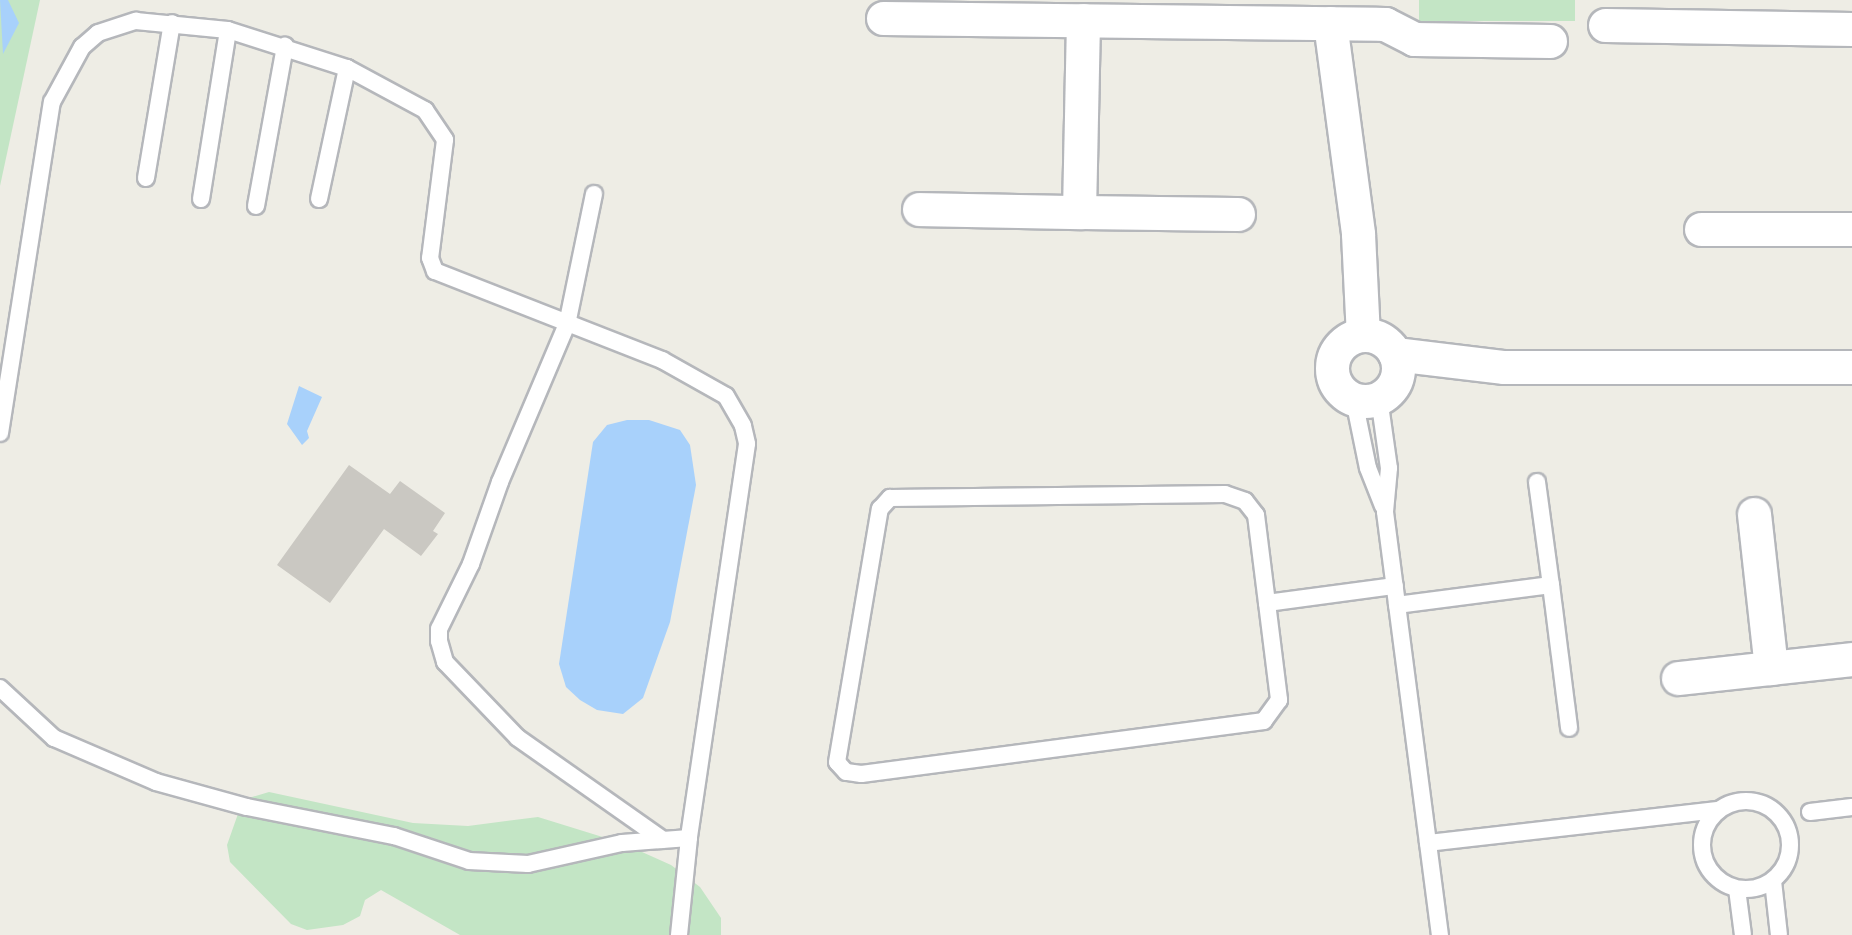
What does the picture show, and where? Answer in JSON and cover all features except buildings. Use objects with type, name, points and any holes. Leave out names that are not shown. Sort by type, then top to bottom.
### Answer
[{"type":"street","points":[[883,18],[1385,24],[1414,39],[1550,41]]},
{"type":"street","points":[[1079,212],[1083,20]]},
{"type":"street","points":[[1330,23],[1359,234],[1363,335]]},
{"type":"street","points":[[1605,25],[1852,29]]},
{"type":"street","points":[[919,209],[1238,215]]},
{"type":"street","points":[[1701,229],[1852,229]]},
{"type":"street","points":[[1381,383],[1376,337],[1363,335],[1340,346],[1331,370],[1342,393],[1381,383],[1504,367],[1852,366]]},
{"type":"street","points":[[1754,514],[1772,668]]},
{"type":"street","points":[[1678,678],[1852,659]]},
{"type":"lane","points":[[0,433],[52,102],[82,47],[98,33],[136,21],[228,30],[348,68],[425,110],[441,128],[446,140],[430,258],[435,271],[701,380],[726,396],[743,426],[747,444],[689,838],[680,935]]},
{"type":"lane","points":[[146,178],[172,23]]},
{"type":"lane","points":[[201,199],[228,30]]},
{"type":"lane","points":[[256,206],[285,46]]},
{"type":"lane","points":[[319,199],[348,68]]},
{"type":"lane","points":[[594,194],[567,324],[500,482],[475,555],[439,629],[440,650],[454,671],[518,738],[663,840]]},
{"type":"lane","points":[[1381,383],[1389,468],[1385,512],[1440,935]]},
{"type":"lane","points":[[1381,383],[1368,468],[1385,512]]},
{"type":"lane","points":[[1537,482],[1569,728]]},
{"type":"lane","points":[[1236,496],[1256,515],[1267,603],[1279,700],[1264,721],[861,774],[846,772],[837,762],[880,509],[890,498],[1236,496]]},
{"type":"lane","points":[[1397,605],[1550,585]]},
{"type":"lane","points":[[1267,603],[1395,586]]},
{"type":"lane","points":[[0,688],[54,738],[156,782],[247,807],[394,836],[469,861],[528,864],[622,843],[689,838]]},
{"type":"lane","points":[[1428,844],[1718,810],[1751,800],[1782,818],[1790,851],[1773,881],[1762,887],[1737,889],[1715,877],[1702,843],[1688,826],[1663,817]]},
{"type":"lane","points":[[1810,812],[1852,807]]},
{"type":"lane","points":[[1702,843],[1704,831],[1718,810]]},
{"type":"lane","points":[[1773,881],[1779,935]]},
{"type":"lane","points":[[1737,889],[1743,935]]},
{"type":"green space","points":[[0,0],[40,0],[0,186]]},
{"type":"green space","points":[[1419,0],[1575,0],[1575,21],[1419,21]]},
{"type":"green space","points":[[269,792],[413,823],[468,826],[538,817],[622,843],[671,865],[700,887],[721,918],[721,935],[460,935],[381,890],[365,900],[360,916],[343,925],[307,930],[291,924],[230,862],[227,845],[239,811],[252,797]]},
{"type":"water","points":[[0,0],[8,0],[19,23],[3,54]]},
{"type":"water","points":[[299,386],[322,397],[307,431],[309,438],[302,445],[287,424]]},
{"type":"water","points":[[627,420],[649,420],[680,430],[690,445],[696,485],[670,622],[643,698],[623,714],[597,710],[580,700],[566,687],[559,664],[593,442],[607,425]]}]
